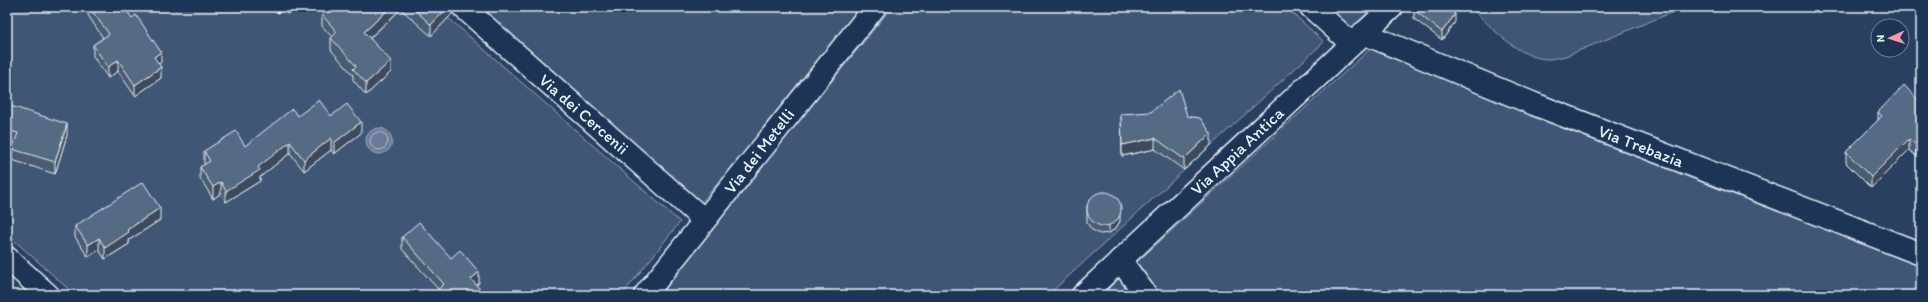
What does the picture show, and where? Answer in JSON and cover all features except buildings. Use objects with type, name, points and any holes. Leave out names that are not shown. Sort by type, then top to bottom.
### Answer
[{"type":"street","name":"Via dei Cercenii","points":[[463,7],[704,220]]},
{"type":"street","name":"Via dei Metelli","points":[[645,295],[875,7]]},
{"type":"street","name":"Via Trebazia","points":[[1311,7],[1358,39],[1534,104],[1921,254]]},
{"type":"street","name":"Via Appia Antica","points":[[1083,295],[1392,7]]},
{"type":"street","points":[[7,258],[48,295]]},
{"type":"street","points":[[1120,260],[1146,295]]},
{"type":"shaded area","points":[[7,7],[436,7],[680,222],[622,295],[75,295],[7,234]]},
{"type":"shaded area","points":[[476,7],[868,7],[700,204]]},
{"type":"shaded area","points":[[892,7],[1286,7],[1324,42],[1048,295],[658,295]]},
{"type":"shaded area","points":[[1322,7],[1379,7],[1350,32]]},
{"type":"shaded area","points":[[1470,7],[1685,7],[1566,56],[1548,59],[1537,58],[1515,47],[1505,40]]},
{"type":"shaded area","points":[[1371,48],[1921,264],[1921,295],[1101,295]]},
{"type":"water","points":[[379,128],[388,132],[392,141],[388,150],[379,154],[370,150],[366,141],[370,132]]}]
